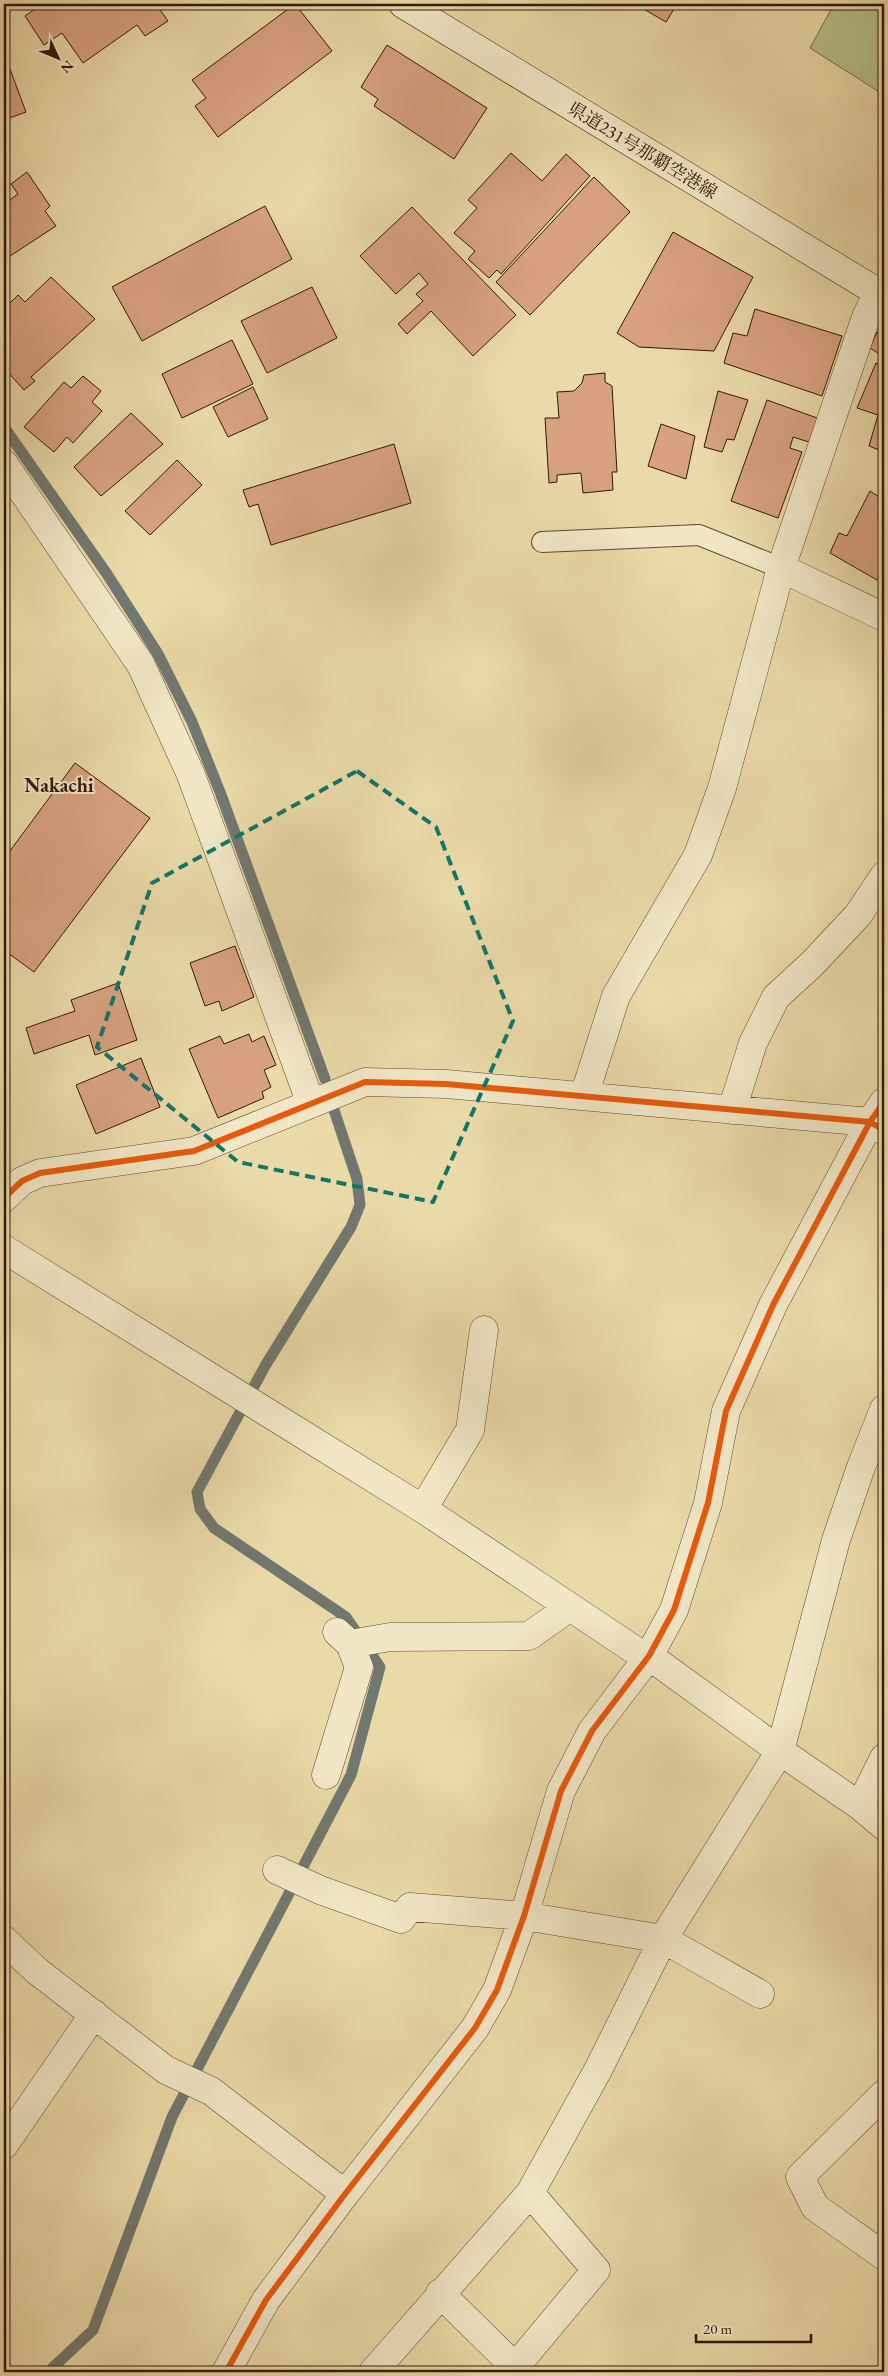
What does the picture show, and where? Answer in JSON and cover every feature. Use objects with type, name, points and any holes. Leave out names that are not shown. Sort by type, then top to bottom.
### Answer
[{"type":"street","name":"県道231号那覇空港線","points":[[403,4],[881,294]]},
{"type":"street","points":[[584,1096],[616,996],[698,855],[722,788],[781,568],[866,317],[881,294]]},
{"type":"street","points":[[4,464],[141,665],[191,776],[311,1104]]},
{"type":"street","points":[[781,568],[884,615]]},
{"type":"street","points":[[732,1110],[753,1043],[776,997],[812,964],[858,915],[884,876]]},
{"type":"street","points":[[4,1198],[22,1181],[40,1173],[194,1151],[365,1082],[446,1084],[732,1110],[879,1118],[773,1305],[726,1411],[708,1503],[674,1610],[641,1652],[592,1731],[560,1791],[524,1916],[497,1990],[475,2028],[344,2194],[266,2300],[226,2372]]},
{"type":"street","points":[[4,1249],[423,1509],[641,1652],[860,1806],[884,1826]]},
{"type":"street","points":[[423,1509],[470,1430],[484,1330]]},
{"type":"street","points":[[373,2372],[440,2293],[530,2193],[598,2070],[663,1939],[780,1751],[836,1540],[860,1467],[884,1409]]},
{"type":"street","points":[[326,1776],[359,1667],[343,1638],[529,1636],[570,1606]]},
{"type":"street","points":[[860,1806],[884,1758]]},
{"type":"street","points":[[278,1870],[320,1890],[401,1919],[410,1908],[524,1916],[663,1939],[760,1994]]},
{"type":"street","points":[[4,1940],[37,1971],[166,2070],[212,2091],[344,2194]]},
{"type":"street","points":[[4,2145],[94,2014]]},
{"type":"street","points":[[884,2094],[800,2177],[815,2207],[884,2256]]},
{"type":"street","points":[[440,2293],[515,2371],[596,2270],[530,2193]]},
{"type":"lane","points":[[542,542],[699,535],[781,568]]},
{"type":"highlighted area","points":[[357,771],[436,827],[513,1021],[433,1202],[238,1162],[97,1047],[152,883]]},
{"type":"green space","points":[[834,4],[884,4],[884,95],[810,48]]},
{"type":"building","points":[[42,4],[156,4],[168,21],[145,36],[137,25],[83,63],[62,33],[44,45],[25,16]]},
{"type":"building","points":[[295,4],[332,51],[218,137],[195,106],[206,98],[192,80]]},
{"type":"building","points":[[635,4],[677,4],[666,22]]},
{"type":"building","points":[[387,45],[487,108],[454,159],[374,106],[378,99],[361,87]]},
{"type":"building","points":[[4,53],[26,112],[4,120]]},
{"type":"building","points":[[511,153],[542,181],[566,154],[590,176],[501,274],[497,270],[489,278],[468,259],[475,251],[454,233],[477,208],[468,200]]},
{"type":"building","points":[[27,172],[50,206],[45,211],[56,226],[4,260],[4,204],[18,194],[11,184]]},
{"type":"building","points":[[594,177],[630,212],[530,315],[496,282]]},
{"type":"building","points":[[265,206],[292,259],[142,341],[112,287]]},
{"type":"building","points":[[412,207],[516,315],[473,356],[431,311],[407,334],[398,324],[423,301],[416,294],[428,284],[419,273],[396,294],[360,256]]},
{"type":"building","points":[[673,232],[753,277],[714,351],[639,347],[617,333]]},
{"type":"building","points":[[51,277],[95,319],[31,377],[35,381],[24,390],[4,368],[4,309],[18,295],[25,302]]},
{"type":"building","points":[[312,287],[337,338],[267,373],[241,321]]},
{"type":"building","points":[[755,309],[842,336],[822,396],[724,363],[733,333],[747,336]]},
{"type":"building","points":[[877,332],[884,335],[884,357],[870,348]]},
{"type":"building","points":[[232,340],[253,384],[182,418],[162,374]]},
{"type":"building","points":[[876,363],[884,366],[884,452],[869,446],[878,415],[857,408]]},
{"type":"building","points":[[605,373],[605,382],[612,386],[617,472],[612,472],[613,490],[583,493],[581,473],[557,475],[557,482],[549,483],[545,418],[559,418],[557,392],[574,391],[582,383],[584,375]]},
{"type":"building","points":[[83,376],[101,391],[92,402],[102,411],[73,443],[67,437],[54,452],[24,427],[64,382],[71,388]]},
{"type":"building","points":[[253,387],[268,419],[228,437],[213,407]]},
{"type":"building","points":[[718,391],[748,400],[734,440],[727,439],[722,452],[704,447]]},
{"type":"building","points":[[767,400],[820,419],[812,443],[793,437],[790,448],[802,452],[778,518],[731,501]]},
{"type":"building","points":[[131,413],[163,444],[101,496],[74,467]]},
{"type":"building","points":[[661,424],[695,436],[686,479],[648,466]]},
{"type":"building","points":[[394,444],[411,503],[271,545],[258,504],[249,507],[243,490]]},
{"type":"building","points":[[177,460],[202,485],[150,535],[125,511]]},
{"type":"building","points":[[870,491],[884,500],[884,584],[830,553],[839,533],[847,536]]},
{"type":"building","points":[[75,763],[150,818],[34,972],[4,950],[4,859]]},
{"type":"building","points":[[235,946],[254,997],[222,1011],[219,1001],[205,1006],[190,963]]},
{"type":"building","points":[[118,983],[137,1040],[95,1055],[89,1035],[34,1054],[26,1028],[75,1011],[71,1000]]},
{"type":"building","points":[[249,1034],[252,1042],[264,1036],[276,1065],[264,1070],[271,1087],[262,1092],[264,1098],[218,1118],[189,1049],[220,1036],[224,1044]]},
{"type":"building","points":[[141,1058],[160,1107],[96,1134],[76,1085]]},
{"type":"waterway","points":[[4,427],[107,574],[158,654],[192,722],[220,792],[325,1079]]},
{"type":"waterway","points":[[48,2372],[93,2330],[172,2117],[351,1775],[380,1667],[346,1617],[214,1528],[200,1509],[197,1492],[265,1366],[351,1227],[360,1205],[357,1179],[334,1110]]},
{"type":"cycle path","points":[[4,1198],[22,1181],[40,1173],[194,1151],[365,1082],[446,1084],[870,1122],[884,1130]]},
{"type":"cycle path","points":[[226,2372],[266,2300],[345,2194],[475,2028],[497,1990],[524,1916],[561,1791],[592,1731],[649,1656],[674,1610],[708,1503],[726,1411],[773,1305],[870,1122],[884,1102]]},
{"type":"district","name":"Nakachi","points":[[59,785]]}]
